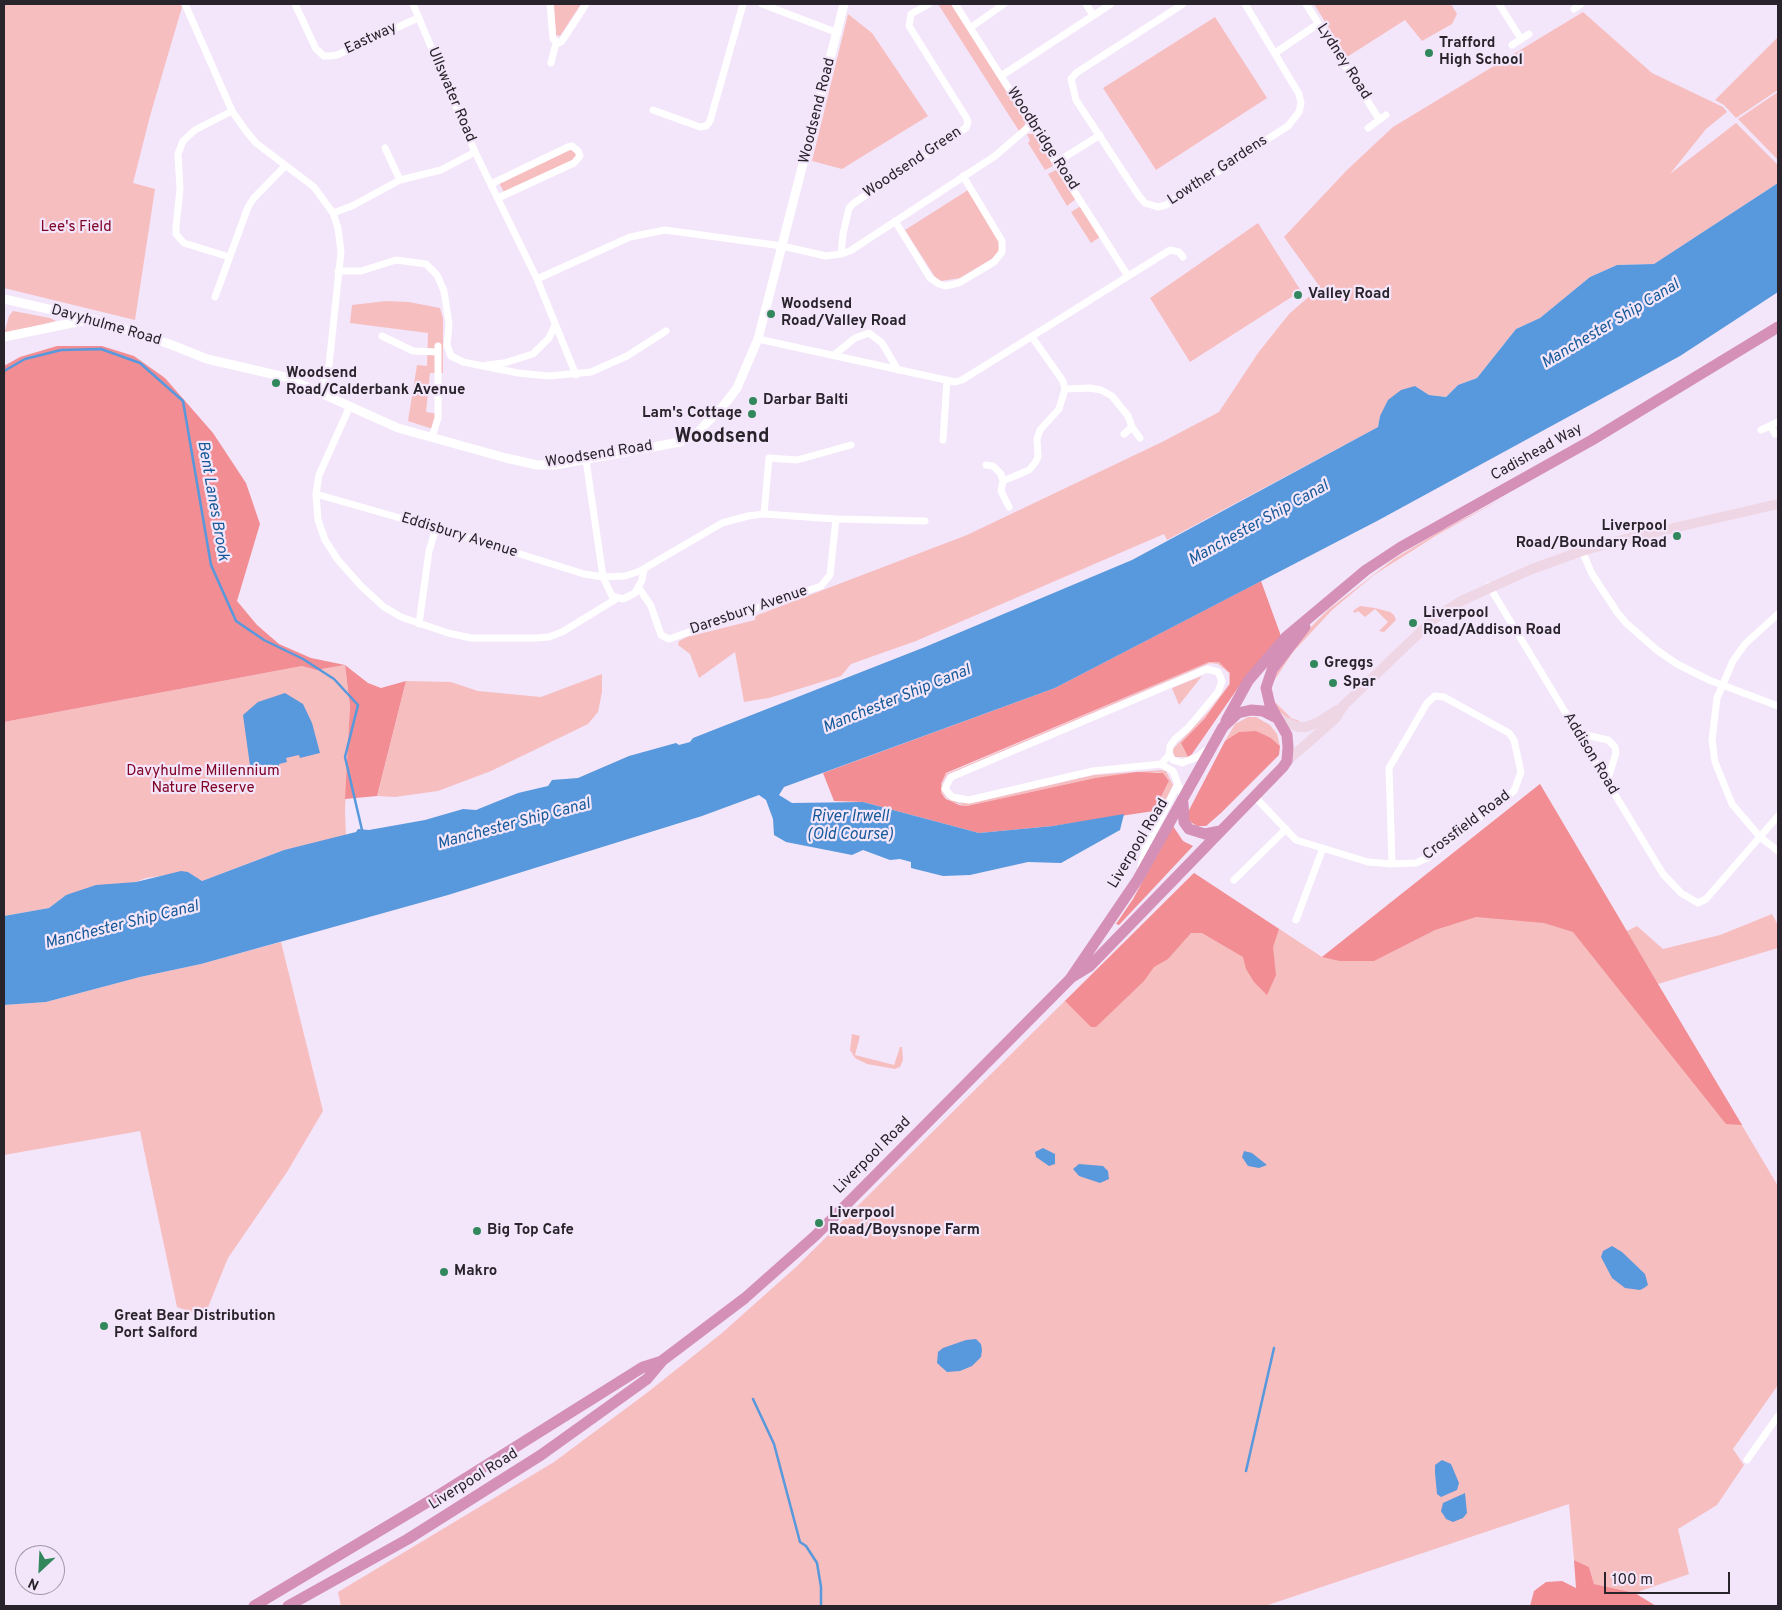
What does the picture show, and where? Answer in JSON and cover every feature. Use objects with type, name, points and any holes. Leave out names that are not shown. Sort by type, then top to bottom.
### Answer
[{"type":"highway","name":"Cadishead Way","points":[[1212,746],[1234,706],[1258,670],[1286,637],[1366,570],[1401,547],[1592,440],[1778,327]]},
{"type":"highway","name":"Cadishead Way","points":[[1287,761],[1287,735],[1267,697],[1269,677],[1316,612]]},
{"type":"highway","points":[[1223,726],[1238,713],[1251,710],[1263,711],[1277,718]]},
{"type":"highway","name":"Liverpool Road","points":[[288,1606],[408,1538],[541,1455],[647,1379],[663,1360],[746,1298],[816,1234],[1070,979],[1138,879],[1212,746]]},
{"type":"highway","name":"Liverpool Road","points":[[1070,979],[1090,966],[1220,831],[1278,774],[1287,761]]},
{"type":"highway","points":[[1183,800],[1183,816],[1189,828],[1205,834],[1220,831]]},
{"type":"highway","name":"Liverpool Road","points":[[254,1606],[643,1367],[663,1360]]},
{"type":"main road","points":[[1277,718],[1298,726],[1313,726],[1344,706],[1435,618],[1489,586],[1582,551],[1617,541],[1778,504]]},
{"type":"main road","points":[[1287,761],[1335,719],[1344,706]]},
{"type":"street","points":[[185,4],[232,111],[256,143],[314,187],[333,213],[340,241],[338,271],[329,365],[320,392]]},
{"type":"street","name":"Eastway","points":[[295,4],[312,43],[324,56],[337,55],[418,18]]},
{"type":"street","name":"Ullswater Road","points":[[413,4],[475,152],[537,279],[576,375]]},
{"type":"street","points":[[550,4],[553,39],[556,43],[551,62]]},
{"type":"street","points":[[556,43],[562,42],[586,4]]},
{"type":"street","points":[[653,110],[700,127],[706,126],[710,121],[743,4]]},
{"type":"street","points":[[762,4],[838,32]]},
{"type":"street","name":"Woodsend Road","points":[[207,359],[285,377],[398,428],[537,465],[555,465],[680,442],[698,432],[715,416],[737,388],[758,339],[844,4]]},
{"type":"street","name":"Woodsend Green","points":[[841,254],[843,234],[850,208],[854,203],[966,128],[968,122],[966,117],[909,26],[911,14],[929,4]]},
{"type":"street","name":"Woodbridge Road","points":[[955,4],[1128,276]]},
{"type":"street","points":[[970,28],[1004,4]]},
{"type":"street","points":[[1086,4],[1093,15]]},
{"type":"street","points":[[1001,76],[1111,4]]},
{"type":"street","name":"Lowther Gardens","points":[[1183,4],[1076,73],[1071,79],[1076,100],[1144,203],[1158,207],[1166,205],[1295,120],[1301,103],[1299,94],[1245,4]]},
{"type":"street","name":"Lydney Road","points":[[1306,4],[1379,119]]},
{"type":"street","points":[[1499,4],[1521,40]]},
{"type":"street","points":[[1276,53],[1318,24]]},
{"type":"street","points":[[1512,45],[1529,34]]},
{"type":"street","points":[[229,257],[184,243],[176,234],[176,227],[180,188],[178,154],[182,141],[195,130],[232,111]]},
{"type":"street","points":[[1368,128],[1386,115]]},
{"type":"street","points":[[537,279],[630,237],[665,230],[782,246],[826,256],[841,254],[850,251],[995,156],[1032,124]]},
{"type":"street","points":[[1057,162],[1100,135]]},
{"type":"street","points":[[491,184],[568,147],[572,146],[578,151],[580,156],[574,163],[498,198]]},
{"type":"street","points":[[385,148],[400,180]]},
{"type":"street","points":[[333,213],[352,206],[400,180],[441,170],[475,152]]},
{"type":"street","points":[[215,297],[253,199],[285,166]]},
{"type":"street","points":[[895,221],[930,278],[939,284],[945,286],[959,283],[994,262],[1002,252],[1002,241],[962,176]]},
{"type":"street","points":[[758,339],[947,381],[962,380],[1170,250],[1179,252],[1184,257]]},
{"type":"street","points":[[338,271],[361,271],[396,260],[419,262],[432,267],[444,292],[449,324],[447,345],[451,356],[463,362],[480,366],[549,376],[576,375],[607,366],[666,332]]},
{"type":"street","name":"Davyhulme Road","points":[[4,301],[92,319],[207,359]]},
{"type":"street","points":[[4,337],[92,319]]},
{"type":"street","points":[[480,366],[504,363],[533,354],[549,338],[555,324]]},
{"type":"street","points":[[834,355],[855,338],[869,333],[882,343],[898,370]]},
{"type":"street","points":[[382,336],[420,352],[438,348],[438,418],[432,437]]},
{"type":"street","points":[[398,344],[402,336]]},
{"type":"street","points":[[1003,481],[1029,470],[1035,462],[1038,457],[1037,439],[1040,430],[1059,409],[1066,389],[1063,380],[1032,337]]},
{"type":"street","points":[[943,440],[947,381]]},
{"type":"street","points":[[1066,389],[1090,388],[1101,390],[1112,396],[1128,416],[1132,427],[1140,438]]},
{"type":"street","points":[[350,406],[318,475],[316,494],[318,520],[325,540],[338,560],[360,586],[384,607],[419,624],[472,638],[549,637],[578,624],[616,599],[629,596],[639,588],[644,569]]},
{"type":"street","points":[[1761,430],[1771,427],[1778,422]]},
{"type":"street","points":[[1124,434],[1132,427]]},
{"type":"street","points":[[1771,427],[1775,434]]},
{"type":"street","points":[[764,514],[769,458],[797,460],[851,444]]},
{"type":"street","points":[[586,460],[602,577],[612,596],[616,599]]},
{"type":"street","points":[[986,465],[998,469],[1003,481],[1001,491],[1008,507]]},
{"type":"street","name":"Eddisbury Avenue","points":[[316,494],[436,528],[584,574],[602,577],[625,576],[644,569],[722,523],[764,514],[836,519],[925,521]]},
{"type":"street","name":"Daresbury Avenue","points":[[639,588],[651,606],[661,635],[669,639],[820,586],[830,575],[836,519]]},
{"type":"street","points":[[419,624],[429,551],[436,528]]},
{"type":"street","points":[[1582,551],[1602,590],[1626,623],[1677,664],[1722,685],[1778,706]]},
{"type":"street","name":"Addison Road","points":[[1489,586],[1671,884],[1695,902],[1706,899],[1760,837]]},
{"type":"street","points":[[1778,614],[1745,644],[1733,661],[1722,685],[1714,713],[1712,740],[1716,762],[1732,804],[1760,837],[1778,851]]},
{"type":"street","points":[[1161,764],[1169,755],[1170,746],[1218,692],[1222,681],[1218,672],[1207,669],[951,777],[946,789],[952,797],[969,800],[1093,771],[1161,764],[1173,771],[1183,800]]},
{"type":"street","name":"Crossfield Road","points":[[1255,796],[1296,840],[1368,862],[1392,864],[1416,863],[1429,857],[1514,791],[1521,772],[1514,740],[1509,733],[1444,697],[1436,696],[1427,703],[1389,768],[1392,864]]},
{"type":"street","points":[[1578,733],[1608,740],[1615,747],[1616,752],[1607,782]]},
{"type":"street","points":[[1169,755],[1173,760],[1182,763],[1197,757],[1212,746]]},
{"type":"street","points":[[1138,879],[1145,849],[1178,784]]},
{"type":"street","points":[[1760,837],[1778,816]]},
{"type":"street","points":[[1234,880],[1286,829]]},
{"type":"street","points":[[1296,920],[1322,848]]},
{"type":"street","points":[[1748,1460],[1778,1416]]},
{"type":"green space","name":"Lee's Field","points":[[4,4],[180,4],[182,7],[150,116],[133,183],[155,189],[135,320],[4,288]]},
{"type":"green space","points":[[554,4],[581,4],[560,36],[556,35]]},
{"type":"green space","points":[[938,4],[953,4],[1026,120],[1024,128],[1019,131]]},
{"type":"green space","points":[[1314,4],[1451,4],[1457,14],[1452,24],[1422,41],[1405,20],[1347,57]]},
{"type":"green space","points":[[1583,12],[1652,73],[1723,107],[1727,112],[1706,129],[1670,174],[1736,123],[1778,165],[1778,183],[1654,264],[1617,265],[1590,277],[1540,318],[1516,329],[1477,378],[1458,385],[1446,397],[1429,395],[1415,386],[1380,416],[1378,427],[1167,540],[1164,534],[916,641],[851,664],[841,676],[769,698],[744,702],[735,652],[699,678],[690,654],[678,645],[679,641],[687,637],[755,620],[755,616],[967,535],[1162,442],[1219,412],[1258,353],[1289,314],[1320,287],[1284,237],[1347,170],[1393,127]]},
{"type":"green space","points":[[848,14],[872,33],[928,116],[842,169],[812,161]]},
{"type":"green space","points":[[1215,17],[1267,98],[1156,170],[1103,88]]},
{"type":"green space","points":[[1778,37],[1778,90],[1736,118],[1724,105],[1715,100]]},
{"type":"green space","points":[[1778,92],[1778,160],[1738,119]]},
{"type":"green space","points":[[1027,134],[1035,134],[1055,165],[1045,170],[1028,143],[1030,141]]},
{"type":"green space","points":[[571,149],[576,153],[575,159],[504,192],[499,183]]},
{"type":"green space","points":[[1058,169],[1077,198],[1067,206],[1048,174]]},
{"type":"green space","points":[[968,190],[997,237],[1001,247],[998,255],[960,278],[941,281],[935,277],[905,230]]},
{"type":"green space","points":[[1081,206],[1100,237],[1091,243],[1071,212]]},
{"type":"green space","points":[[1258,223],[1301,291],[1190,362],[1150,298]]},
{"type":"green space","points":[[386,301],[409,302],[440,308],[443,318],[443,373],[430,373],[426,412],[439,414],[436,430],[408,421],[417,365],[427,366],[428,333],[350,323],[352,305]]},
{"type":"green space","points":[[13,311],[50,318],[56,321],[4,334],[9,316]]},
{"type":"green space","points":[[1505,497],[1437,535],[1374,575],[1332,610],[1293,652],[1272,684],[1271,691],[1274,701],[1291,718],[1299,721],[1300,724],[1290,721],[1272,704],[1269,683],[1309,629],[1328,610],[1394,559],[1437,533]]},
{"type":"green space","points":[[1360,606],[1375,608],[1390,612],[1396,620],[1384,632],[1379,631],[1388,622],[1375,609],[1365,617],[1358,611],[1355,613],[1353,611]]},
{"type":"green space","points":[[1209,662],[1220,662],[1227,668],[1230,673],[1230,684],[1210,712],[1181,743],[1188,757],[1175,757],[1172,750],[1209,711],[1229,684],[1229,673],[1218,664],[1210,663],[947,775],[942,784],[943,793],[947,798],[959,803],[972,803],[1094,775],[1161,770],[1166,771],[1173,785],[1159,814],[1154,811],[1169,781],[1163,773],[1156,772],[1095,778],[967,806],[951,802],[941,793],[941,784],[946,774]]},
{"type":"green space","name":"Davyhulme Millennium Nature Reserve","points":[[345,665],[350,706],[345,811],[346,836],[284,850],[202,881],[188,872],[146,878],[136,882],[66,895],[49,908],[4,916],[4,722],[302,666],[316,670]]},
{"type":"green space","points":[[602,674],[602,692],[598,712],[588,724],[491,771],[438,791],[395,797],[377,796],[406,681],[451,682],[478,691],[541,697]]},
{"type":"green space","points":[[1202,676],[1179,705],[1172,688]]},
{"type":"green space","points":[[1248,717],[1256,717],[1270,725],[1277,734],[1280,746],[1271,738],[1225,741],[1235,724]]},
{"type":"green space","points":[[1540,784],[1627,931],[1637,926],[1663,949],[1720,935],[1772,914],[1778,925],[1778,948],[1658,984],[1778,1186],[1778,1385],[1733,1449],[1744,1465],[1717,1505],[1678,1529],[1689,1574],[1635,1593],[1594,1584],[1589,1567],[1574,1560],[1569,1504],[1265,1606],[341,1606],[338,1592],[554,1462],[648,1392],[722,1333],[796,1267],[1194,873],[1322,957]]},
{"type":"green space","points":[[281,942],[323,1111],[287,1172],[228,1258],[204,1317],[177,1307],[140,1131],[4,1155],[4,1005],[46,1002],[140,977],[201,964]]},
{"type":"green space","points":[[852,1034],[860,1036],[855,1055],[894,1065],[900,1047],[902,1047],[903,1060],[900,1067],[895,1069],[867,1064],[855,1058],[850,1050]]},
{"type":"shaded area","points":[[57,346],[102,346],[134,356],[165,378],[213,433],[246,483],[260,524],[237,601],[257,625],[279,644],[311,658],[345,665],[316,670],[302,666],[4,722],[4,366],[20,357]]},
{"type":"shaded area","points":[[1261,581],[1281,636],[1240,685],[1188,757],[1181,743],[1205,718],[1230,684],[1230,673],[1219,662],[1209,662],[946,773],[941,784],[941,793],[946,799],[959,805],[967,806],[1095,778],[1137,772],[1163,773],[1169,781],[1154,811],[1053,826],[979,833],[863,802],[834,801],[823,773],[1055,688]]},
{"type":"shaded area","points":[[345,665],[368,683],[381,688],[406,681],[377,796],[345,799],[350,706]]},
{"type":"shaded area","points":[[1256,731],[1271,738],[1280,746],[1279,755],[1206,826],[1197,826],[1189,821],[1187,814],[1225,741],[1239,732]]},
{"type":"shaded area","points":[[1540,784],[1742,1125],[1726,1124],[1573,932],[1544,923],[1476,917],[1435,930],[1374,961],[1340,961],[1322,957]]},
{"type":"shaded area","points":[[1173,826],[1183,841],[1193,846],[1119,925],[1116,924],[1133,899]]},
{"type":"shaded area","points":[[1194,873],[1279,929],[1273,947],[1276,975],[1267,995],[1254,982],[1246,969],[1243,957],[1202,933],[1191,933],[1168,959],[1154,967],[1144,981],[1096,1027],[1091,1027],[1065,1001]]},
{"type":"shaded area","points":[[1574,1560],[1589,1567],[1594,1584],[1635,1593],[1656,1606],[1530,1606],[1534,1591],[1546,1582],[1562,1581],[1576,1588]]},
{"type":"water","points":[[1778,183],[1778,292],[1680,356],[1377,521],[1055,688],[784,787],[779,795],[792,803],[863,802],[979,833],[1053,826],[1124,814],[1120,830],[1061,863],[1028,862],[970,875],[943,876],[911,868],[911,862],[900,859],[890,860],[863,850],[852,855],[786,842],[774,835],[773,819],[766,800],[759,795],[702,816],[448,895],[201,964],[140,977],[46,1002],[4,1005],[4,916],[49,908],[66,895],[96,885],[136,882],[181,871],[188,872],[202,881],[284,850],[356,832],[358,829],[369,830],[425,820],[463,809],[476,810],[518,793],[548,786],[552,780],[578,778],[629,756],[676,743],[679,745],[690,742],[693,738],[925,647],[1132,560],[1378,427],[1380,416],[1388,400],[1401,390],[1415,386],[1429,395],[1446,397],[1458,385],[1477,378],[1516,329],[1540,318],[1590,277],[1617,265],[1654,264]]},
{"type":"water","points":[[285,693],[303,704],[312,723],[320,753],[300,758],[299,755],[286,758],[287,762],[279,764],[279,767],[251,773],[243,715],[258,702]]},
{"type":"water","points":[[1043,1148],[1055,1154],[1055,1164],[1049,1166],[1036,1157],[1035,1152]]},
{"type":"water","points":[[1244,1151],[1252,1153],[1267,1165],[1259,1168],[1248,1166],[1242,1157]]},
{"type":"water","points":[[1079,1164],[1103,1166],[1108,1171],[1109,1179],[1100,1183],[1079,1176],[1073,1169]]},
{"type":"water","points":[[1612,1246],[1622,1252],[1645,1274],[1648,1285],[1640,1290],[1625,1288],[1612,1278],[1601,1257],[1603,1251]]},
{"type":"water","points":[[976,1339],[981,1344],[981,1357],[972,1366],[960,1371],[947,1372],[937,1363],[938,1352],[943,1348],[966,1340]]},
{"type":"water","points":[[1442,1460],[1451,1464],[1459,1483],[1457,1490],[1441,1497],[1437,1494],[1435,1465]]},
{"type":"water","points":[[1465,1493],[1467,1513],[1463,1518],[1453,1522],[1446,1519],[1441,1511],[1443,1503]]},
{"type":"waterway","name":"Bent Lanes Brook","points":[[4,371],[25,359],[61,350],[101,349],[140,363],[183,401],[211,565],[236,621],[264,640],[303,659],[334,679],[358,705],[345,757],[362,830]]},
{"type":"waterway","points":[[1246,1471],[1274,1348]]},
{"type":"waterway","points":[[753,1399],[774,1444],[800,1542],[806,1546],[817,1563],[821,1587],[821,1606]]},
{"type":"place","name":"Trafford High School","points":[[1429,53]]},
{"type":"place","name":"Valley Road","points":[[1298,295]]},
{"type":"place","name":"Woodsend Road/Valley Road","points":[[771,314]]},
{"type":"place","name":"Woodsend Road/Calderbank Avenue","points":[[276,383]]},
{"type":"place","name":"Darbar Balti","points":[[753,401]]},
{"type":"place","name":"Lam's Cottage","points":[[752,414]]},
{"type":"place","name":"Liverpool Road/Boundary Road","points":[[1677,536]]},
{"type":"place","name":"Liverpool Road/Addison Road","points":[[1413,623]]},
{"type":"place","name":"Greggs","points":[[1314,664]]},
{"type":"place","name":"Spar","points":[[1333,683]]},
{"type":"place","name":"Liverpool Road/Boysnope Farm","points":[[819,1223]]},
{"type":"place","name":"Big Top Cafe","points":[[477,1231]]},
{"type":"place","name":"Makro","points":[[444,1272]]},
{"type":"place","name":"Great Bear Distribution Port Salford","points":[[104,1326]]},
{"type":"district","name":"Woodsend","points":[[722,438]]},
{"type":"water label","name":"Manchester Ship Canal","points":[[1611,325]]},
{"type":"water label","name":"Manchester Ship Canal","points":[[1259,524]]},
{"type":"water label","name":"Manchester Ship Canal","points":[[897,700]]},
{"type":"water label","name":"Manchester Ship Canal","points":[[514,825]]},
{"type":"water label","name":"River Irwell (Old Course)","points":[[850,827]]},
{"type":"water label","name":"Manchester Ship Canal","points":[[122,926]]}]
